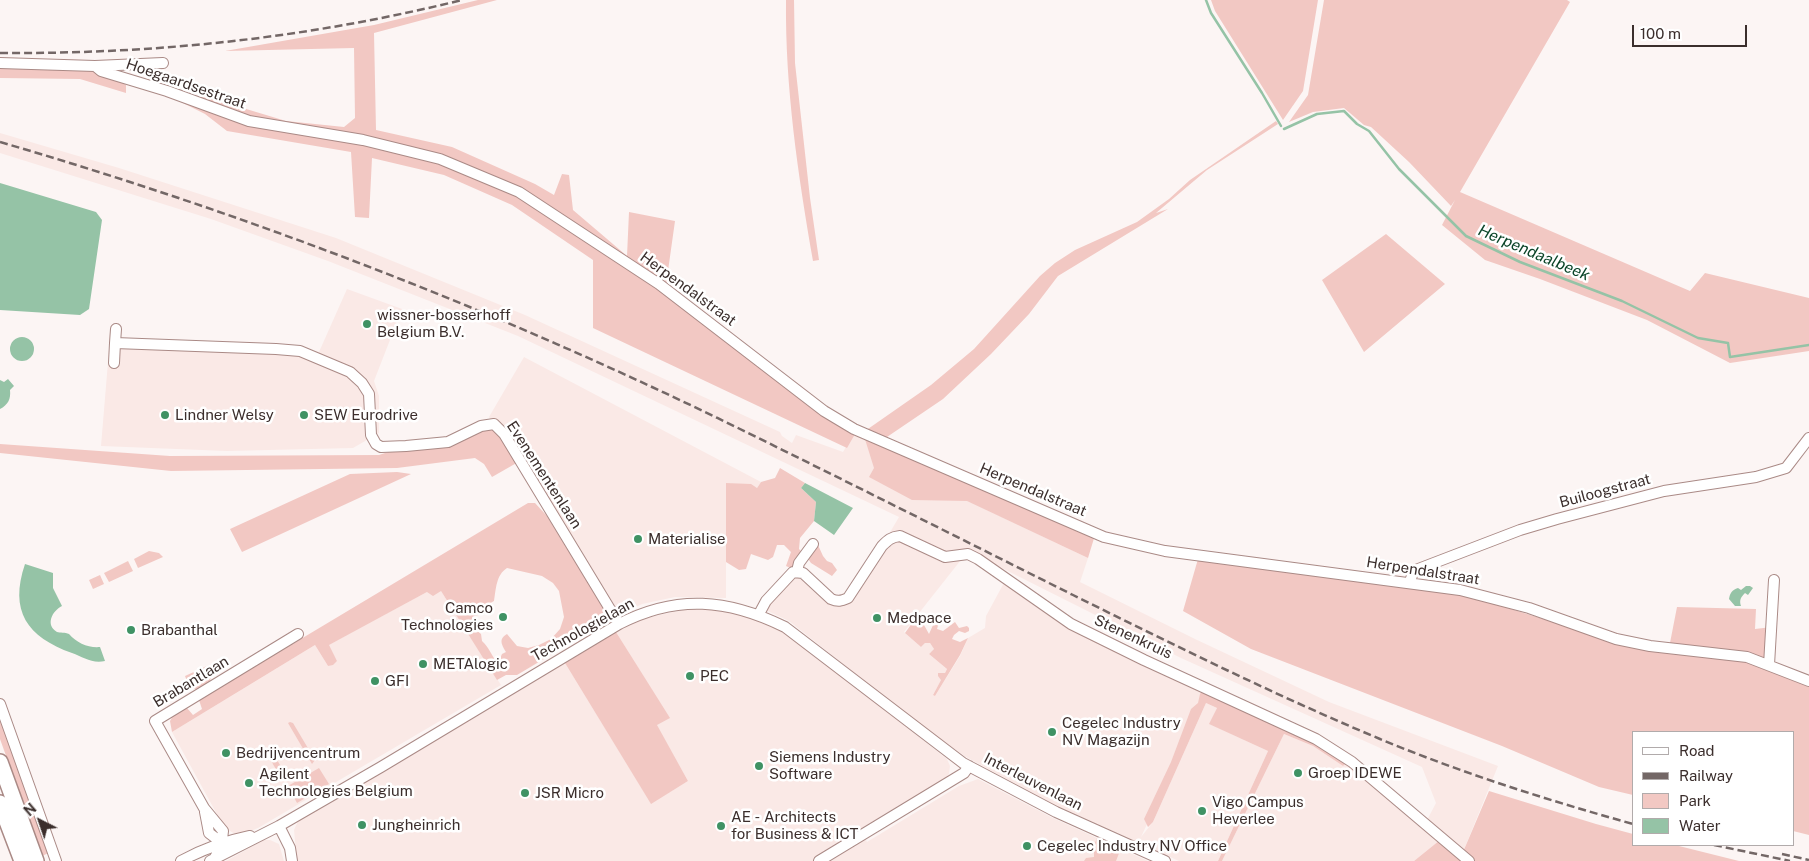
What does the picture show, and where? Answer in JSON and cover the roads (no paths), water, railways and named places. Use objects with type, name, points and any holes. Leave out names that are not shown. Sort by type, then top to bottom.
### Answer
[{"type":"highway","points":[[0,762],[36,861]]},
{"type":"highway","points":[[0,803],[22,861]]},
{"type":"street","points":[[95,66],[163,63]]},
{"type":"street","name":"Hoegaardsestraat","points":[[0,64],[95,66],[101,71],[167,91],[250,121],[363,140]]},
{"type":"street","name":"Herpendalstraat","points":[[363,140],[440,159],[519,192],[658,284],[824,411],[846,425],[1104,537],[1165,551],[1460,590],[1529,608],[1603,636],[1631,643],[1746,657],[1809,682]]},
{"type":"street","points":[[114,363],[116,329]]},
{"type":"street","name":"Evenementenlaan","points":[[115,343],[276,349],[300,352],[350,372],[362,383],[369,394],[371,435],[376,444],[381,447],[448,442],[481,426],[494,424],[504,434],[619,624]]},
{"type":"street","name":"Builoogstraat","points":[[1410,582],[1413,571],[1520,530],[1649,494],[1756,477],[1786,468],[1809,438]]},
{"type":"street","name":"Stenenkruis","points":[[797,571],[803,573],[836,602],[848,598],[882,546],[888,539],[894,537],[900,536],[945,557],[963,554],[974,557],[1070,624],[1316,739],[1352,762],[1469,861]]},
{"type":"street","points":[[760,614],[766,601],[783,581],[792,572],[797,571],[799,564],[813,544]]},
{"type":"street","points":[[1769,665],[1774,580]]},
{"type":"street","name":"Technologielaan","points":[[237,842],[279,826],[619,624],[646,613],[678,605],[708,604],[725,606],[760,614],[786,627],[820,651],[917,729],[969,766]]},
{"type":"street","name":"Brabantlaan","points":[[237,842],[223,831],[204,808],[155,721],[298,634]]},
{"type":"street","points":[[0,704],[56,861]]},
{"type":"street","name":"Interleuvenlaan","points":[[819,861],[964,773],[969,766],[1056,812],[1164,861]]},
{"type":"street","name":"Brabantlaan","points":[[204,808],[209,833]]},
{"type":"street","points":[[279,826],[290,848],[292,861]]},
{"type":"street","points":[[212,860],[221,848],[223,831]]},
{"type":"street","points":[[198,851],[209,833],[221,843]]},
{"type":"street","points":[[181,861],[198,851],[221,843],[237,842]]},
{"type":"street","points":[[212,860],[237,842]]},
{"type":"water","points":[[0,183],[96,212],[102,220],[89,309],[80,315],[0,310]]},
{"type":"water","points":[[22,337],[31,340],[34,349],[31,358],[22,361],[13,358],[10,349],[13,340]]},
{"type":"water","points":[[8,379],[14,386],[10,390],[10,396],[5,406],[0,409],[0,380],[4,382]]},
{"type":"water","points":[[805,483],[853,508],[834,535],[814,521],[816,502],[801,488]]},
{"type":"water","points":[[25,564],[53,573],[53,588],[62,606],[55,611],[51,618],[53,629],[57,632],[69,634],[83,644],[91,647],[100,647],[105,661],[92,661],[56,647],[33,630],[21,609],[19,595]]},
{"type":"water","points":[[1746,586],[1753,588],[1748,595],[1745,593],[1741,597],[1741,606],[1735,606],[1729,599],[1731,593],[1738,588],[1741,590]]},
{"type":"waterway","name":"Herpendaalbeek","points":[[1206,0],[1211,13],[1281,126]]},
{"type":"waterway","name":"Herpendaalbeek","points":[[1284,129],[1317,114],[1344,111],[1357,124],[1369,131],[1399,169],[1466,236],[1520,262],[1622,301],[1698,338],[1728,343],[1730,357],[1809,345]]},
{"type":"railway","points":[[0,53],[59,53],[175,47],[232,41],[290,34],[347,24],[462,0]]},
{"type":"railway","points":[[0,142],[95,171],[283,234],[467,306],[649,385],[1149,632],[1302,705],[1380,739],[1473,775],[1632,824]]},
{"type":"railway","points":[[1719,846],[1790,861]]},
{"type":"railway","points":[[1782,854],[1809,860]]},
{"type":"place","name":"wissner-bosserhoff Belgium B.V.","points":[[367,324]]},
{"type":"place","name":"Lindner Welsy","points":[[165,415]]},
{"type":"place","name":"SEW Eurodrive","points":[[304,415]]},
{"type":"place","name":"Materialise","points":[[638,539]]},
{"type":"place","name":"Camco Technologies","points":[[503,617]]},
{"type":"place","name":"Medpace","points":[[877,618]]},
{"type":"place","name":"Brabanthal","points":[[131,630]]},
{"type":"place","name":"METAlogic","points":[[423,664]]},
{"type":"place","name":"PEC","points":[[690,676]]},
{"type":"place","name":"GFI","points":[[375,681]]},
{"type":"place","name":"Cegelec Industry NV Magazijn","points":[[1052,732]]},
{"type":"place","name":"Bedrijvencentrum","points":[[226,753]]},
{"type":"place","name":"Siemens Industry Software","points":[[759,766]]},
{"type":"place","name":"Groep IDEWE","points":[[1298,773]]},
{"type":"place","name":"Agilent Technologies Belgium","points":[[249,783]]},
{"type":"place","name":"JSR Micro","points":[[525,793]]},
{"type":"place","name":"Vigo Campus Heverlee","points":[[1202,811]]},
{"type":"place","name":"Jungheinrich","points":[[362,825]]},
{"type":"place","name":"AE - Architects for Business & ICT","points":[[721,826]]},
{"type":"place","name":"Cegelec Industry NV Office","points":[[1027,846]]}]
